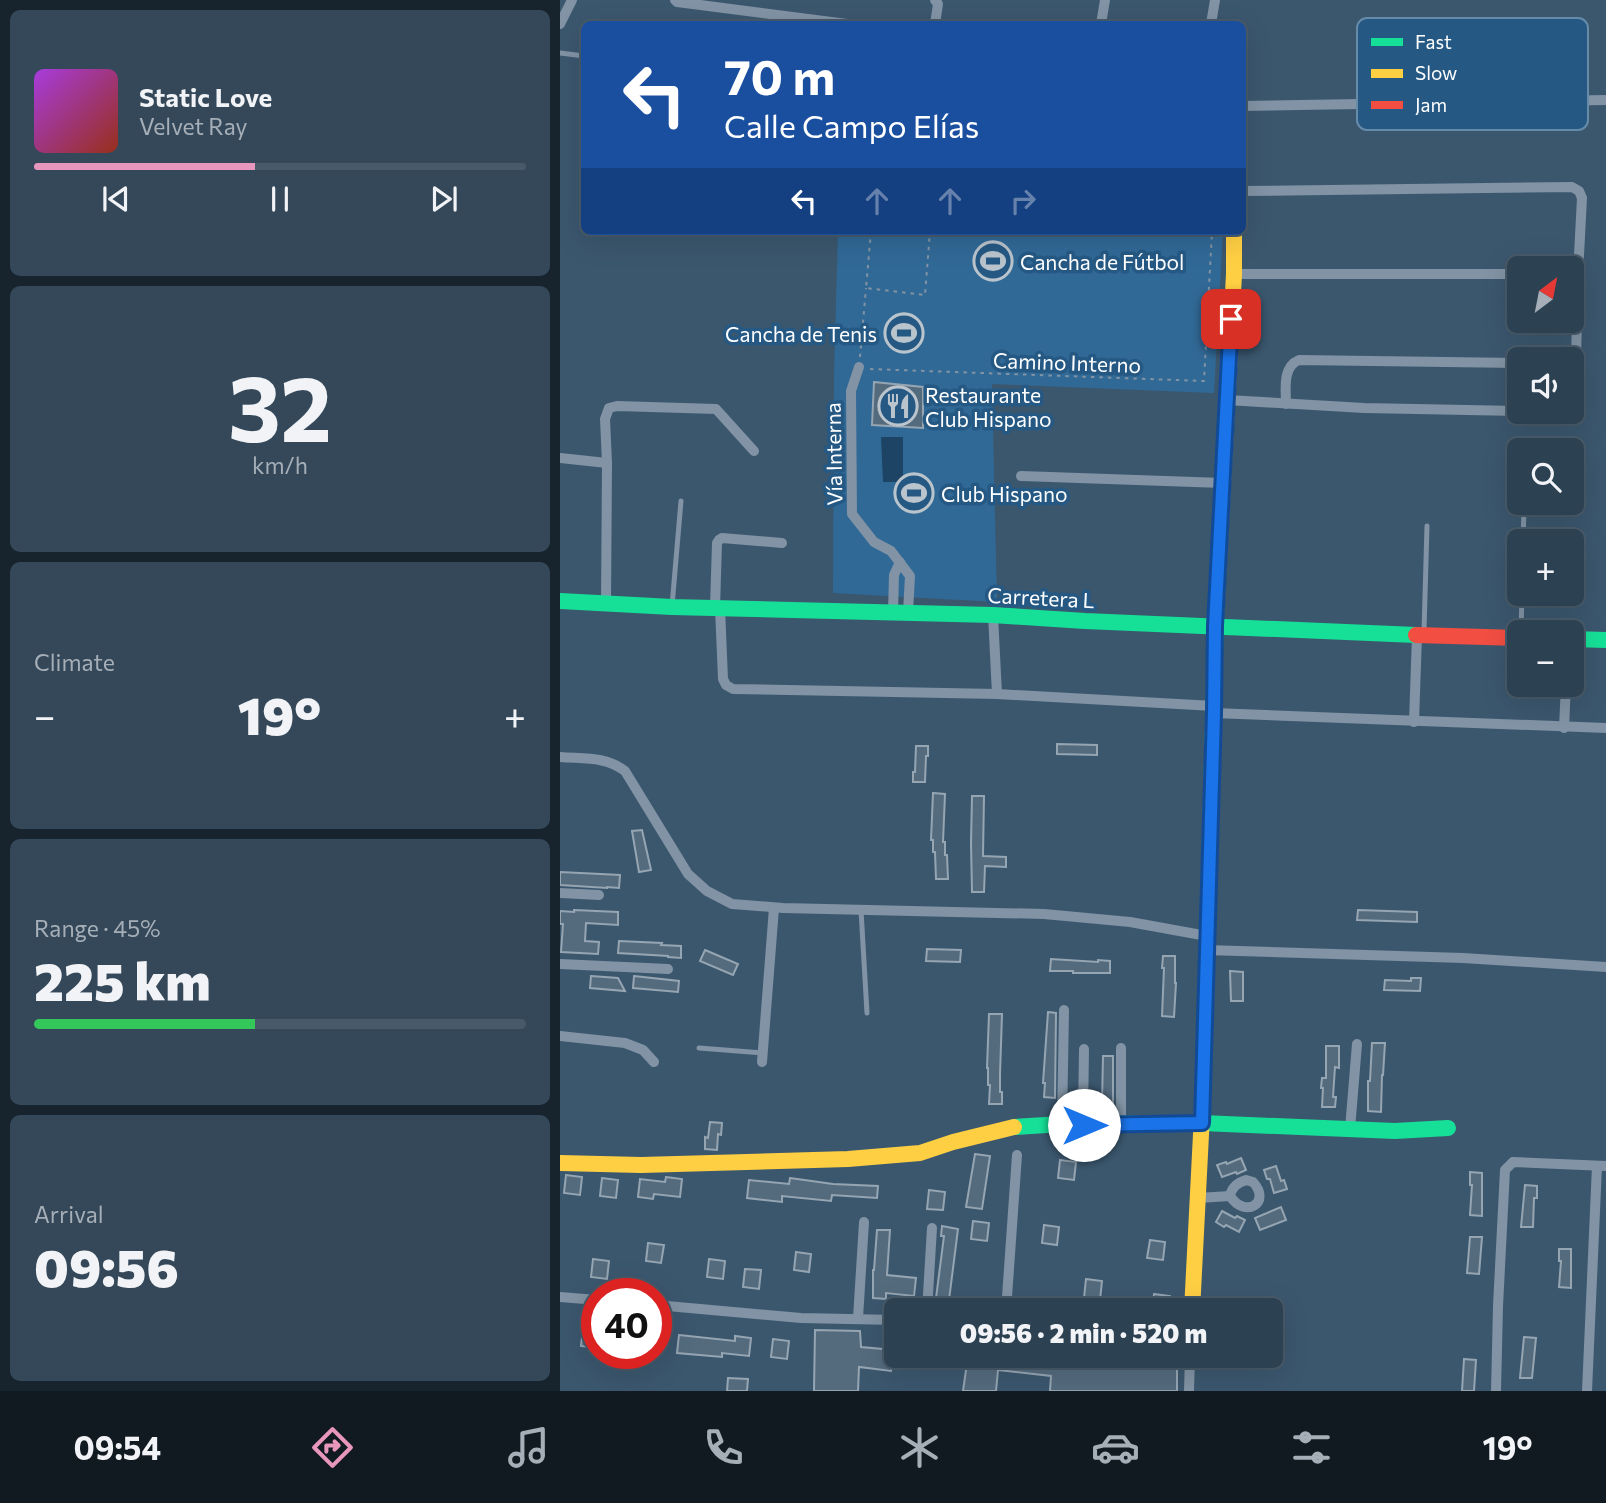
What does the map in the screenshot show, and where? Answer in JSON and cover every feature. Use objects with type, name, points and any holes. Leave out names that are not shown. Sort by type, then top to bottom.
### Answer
[{"type":"street","points":[[560,24],[572,0]]},
{"type":"street","points":[[675,0],[824,21]]},
{"type":"street","points":[[935,0],[938,4],[935,21]]},
{"type":"street","points":[[1102,21],[1105,0]]},
{"type":"street","points":[[1211,21],[1214,0]]},
{"type":"street","points":[[1588,100],[1606,100]]},
{"type":"street","points":[[1246,106],[1357,104]]},
{"type":"street","points":[[1246,191],[1572,187],[1579,191],[1583,198],[1577,256]]},
{"type":"street","points":[[1193,1298],[1202,1123],[1215,626],[1234,235]]},
{"type":"street","points":[[1234,274],[1507,274]]},
{"type":"street","points":[[1286,404],[1288,369],[1294,361],[1299,360],[1507,363]]},
{"type":"street","name":"Vía Interna","points":[[859,368],[850,391],[852,514],[874,542],[891,551],[901,562]]},
{"type":"street","points":[[1227,400],[1364,408],[1507,411]]},
{"type":"street","points":[[606,604],[605,419],[609,408],[716,409],[754,451]]},
{"type":"street","points":[[560,458],[607,463]]},
{"type":"street","points":[[1021,476],[1223,483]]},
{"type":"street","points":[[782,544],[722,538],[717,543],[723,679],[733,690],[997,694],[1413,722],[1606,729]]},
{"type":"street","points":[[901,562],[910,576],[901,612],[894,575],[901,562]]},
{"type":"street","name":"Carretera L","points":[[560,601],[672,607],[993,615],[1322,632],[1507,638]]},
{"type":"street","points":[[993,615],[997,694]]},
{"type":"street","points":[[1413,722],[1420,635]]},
{"type":"street","points":[[1584,639],[1606,640]]},
{"type":"street","points":[[1564,728],[1565,697]]},
{"type":"street","points":[[560,757],[606,760],[625,771],[688,874],[719,898],[732,904],[861,911],[1044,914],[1130,922],[1206,943],[1606,967]]},
{"type":"street","points":[[560,893],[599,895]]},
{"type":"street","points":[[762,1057],[774,908]]},
{"type":"street","points":[[560,964],[668,969]]},
{"type":"street","points":[[1062,1125],[1064,1010]]},
{"type":"street","points":[[560,1036],[625,1043],[643,1050],[654,1062]]},
{"type":"street","points":[[1350,1129],[1357,1044]]},
{"type":"street","points":[[1121,1048],[1121,1125]]},
{"type":"street","points":[[1084,1049],[1084,1125]]},
{"type":"street","points":[[560,1163],[641,1165],[809,1158],[848,1159],[920,1153],[1020,1126],[1202,1123],[1395,1131],[1448,1128]]},
{"type":"street","points":[[1007,1298],[1017,1155]]},
{"type":"street","points":[[1496,1391],[1505,1170],[1513,1162],[1601,1166],[1587,1391]]},
{"type":"street","points":[[1198,1198],[1230,1196]]},
{"type":"street","points":[[858,1318],[864,1222]]},
{"type":"street","points":[[928,1298],[932,1228]]},
{"type":"street","points":[[560,1297],[581,1299]]},
{"type":"street","points":[[672,1306],[801,1318],[884,1319]]},
{"type":"street","points":[[1189,1391],[1190,1368]]},
{"type":"lane","points":[[560,53],[581,56]]},
{"type":"lane","points":[[672,607],[681,501]]},
{"type":"lane","points":[[1420,635],[1427,526]]},
{"type":"lane","points":[[861,911],[867,1013]]},
{"type":"lane","points":[[699,1048],[762,1057]]},
{"type":"path","points":[[859,368],[871,235]]},
{"type":"path","points":[[866,288],[925,295],[930,235]]},
{"type":"path","name":"Camino Interno","points":[[859,368],[1204,381],[1212,235]]},
{"type":"shaded area","name":"Club Hispano","points":[[838,235],[1223,235],[1214,393],[992,384],[997,602],[833,593]]},
{"type":"shaded area","points":[[881,437],[903,437],[903,482],[883,482]]},
{"type":"building","name":"Restaurante Club Hispano","points":[[874,382],[923,387],[923,428],[872,425]]},
{"type":"building","points":[[1057,744],[1097,745],[1097,755],[1057,754]]},
{"type":"building","points":[[916,746],[928,746],[925,782],[913,782]]},
{"type":"building","points":[[933,793],[945,794],[943,842],[947,855],[948,879],[936,879],[935,852],[931,840]]},
{"type":"building","points":[[972,796],[984,796],[983,856],[1006,857],[1006,867],[985,866],[984,892],[972,892]]},
{"type":"building","points":[[642,830],[651,870],[639,872],[632,831]]},
{"type":"building","points":[[560,872],[620,875],[619,888],[560,885]]},
{"type":"building","points":[[1358,910],[1417,912],[1417,922],[1357,920]]},
{"type":"building","points":[[560,911],[618,912],[618,925],[586,923],[585,941],[599,942],[598,954],[561,952],[563,924],[560,924]]},
{"type":"building","points":[[619,941],[681,946],[681,958],[618,953]]},
{"type":"building","points":[[927,949],[961,950],[960,962],[926,961]]},
{"type":"building","points":[[705,950],[738,964],[733,975],[700,961]]},
{"type":"building","points":[[1163,956],[1175,956],[1174,1017],[1162,1016]]},
{"type":"building","points":[[1051,959],[1110,961],[1110,973],[1050,971]]},
{"type":"building","points":[[1230,971],[1243,972],[1243,1001],[1231,1001]]},
{"type":"building","points":[[591,976],[618,978],[625,991],[590,988]]},
{"type":"building","points":[[634,976],[679,981],[678,992],[633,988]]},
{"type":"building","points":[[1411,978],[1421,978],[1420,991],[1384,990],[1385,980],[1411,981]]},
{"type":"building","points":[[1048,1012],[1056,1013],[1055,1098],[1044,1097]]},
{"type":"building","points":[[989,1014],[1002,1014],[1002,1104],[989,1104]]},
{"type":"building","points":[[1372,1043],[1385,1043],[1381,1112],[1368,1111]]},
{"type":"building","points":[[1326,1046],[1339,1046],[1339,1068],[1335,1067],[1333,1097],[1336,1097],[1335,1107],[1322,1107],[1321,1088],[1322,1078],[1326,1078]]},
{"type":"building","points":[[1103,1056],[1113,1056],[1113,1105],[1102,1104]]},
{"type":"building","points":[[710,1122],[722,1123],[717,1150],[705,1149],[705,1137],[708,1138]]},
{"type":"building","points":[[975,1154],[990,1156],[982,1209],[966,1207]]},
{"type":"building","points":[[1241,1158],[1246,1170],[1222,1177],[1217,1165]]},
{"type":"building","points":[[1060,1160],[1076,1162],[1074,1180],[1058,1178]]},
{"type":"building","points":[[1276,1166],[1287,1189],[1274,1193],[1264,1170]]},
{"type":"building","points":[[1470,1172],[1482,1173],[1482,1216],[1470,1215]]},
{"type":"building","points":[[566,1175],[582,1177],[580,1195],[564,1193]]},
{"type":"building","points":[[666,1177],[682,1179],[680,1197],[654,1194],[653,1199],[638,1197],[640,1179],[665,1182]]},
{"type":"building","points":[[602,1178],[618,1180],[616,1198],[600,1196]]},
{"type":"building","points":[[790,1178],[878,1186],[877,1198],[832,1195],[831,1201],[782,1196],[782,1202],[747,1198],[749,1180],[789,1184]]},
{"type":"building","points":[[1525,1185],[1537,1186],[1533,1227],[1521,1227]]},
{"type":"building","points":[[929,1190],[945,1192],[943,1210],[927,1209]]},
{"type":"building","points":[[1281,1207],[1286,1220],[1260,1230],[1255,1218]]},
{"type":"building","points":[[1222,1211],[1245,1220],[1239,1232],[1216,1222]]},
{"type":"building","points":[[973,1221],[989,1223],[987,1241],[971,1239]]},
{"type":"building","points":[[1044,1225],[1059,1227],[1057,1245],[1042,1243]]},
{"type":"building","points":[[942,1226],[958,1229],[949,1298],[936,1298],[944,1236],[941,1236]]},
{"type":"building","points":[[877,1230],[890,1230],[887,1275],[916,1278],[914,1296],[886,1293],[884,1299],[873,1298]]},
{"type":"building","points":[[1470,1237],[1482,1237],[1479,1274],[1467,1273]]},
{"type":"building","points":[[1150,1240],[1165,1242],[1163,1260],[1147,1258]]},
{"type":"building","points":[[648,1243],[664,1245],[661,1263],[646,1261]]},
{"type":"building","points":[[1559,1249],[1571,1249],[1571,1288],[1559,1287]]},
{"type":"building","points":[[796,1252],[811,1254],[809,1272],[794,1270]]},
{"type":"building","points":[[593,1259],[609,1261],[607,1278],[591,1277]]},
{"type":"building","points":[[709,1259],[725,1261],[723,1279],[707,1277]]},
{"type":"building","points":[[745,1269],[761,1270],[759,1289],[743,1287]]},
{"type":"building","points":[[1086,1279],[1102,1281],[1100,1298],[1084,1298]]},
{"type":"building","points":[[1154,1294],[1170,1296],[1170,1298],[1154,1298]]},
{"type":"building","points":[[815,1330],[860,1331],[861,1347],[884,1349],[884,1368],[891,1368],[891,1371],[859,1367],[858,1391],[814,1391]]},
{"type":"building","points":[[679,1335],[735,1341],[735,1336],[751,1338],[749,1356],[722,1353],[722,1357],[677,1353]]},
{"type":"building","points":[[1524,1337],[1536,1338],[1532,1378],[1520,1378]]},
{"type":"building","points":[[773,1339],[789,1341],[787,1359],[771,1357]]},
{"type":"building","points":[[1464,1359],[1476,1360],[1474,1391],[1462,1391]]},
{"type":"building","points":[[966,1368],[1177,1368],[1177,1391],[1050,1391],[1051,1376],[998,1370],[996,1391],[963,1391]]},
{"type":"building","points":[[728,1378],[748,1379],[747,1391],[727,1391]]},
{"type":"traffic: fast","points":[[560,601],[672,607],[993,615],[1416,635]]},
{"type":"traffic: fast","points":[[1203,1095],[1216,614]]},
{"type":"traffic: fast","points":[[1584,639],[1606,640]]},
{"type":"traffic: fast","points":[[1014,1127],[1202,1123],[1395,1131],[1448,1128]]},
{"type":"traffic: slow","points":[[1216,614],[1234,235]]},
{"type":"traffic: slow","points":[[1193,1298],[1203,1095]]},
{"type":"traffic: slow","points":[[560,1163],[641,1165],[848,1159],[920,1153],[1014,1127]]},
{"type":"traffic: jam","points":[[1416,635],[1507,638]]},
{"type":"place","name":"Cancha de Fútbol","points":[[993,261]]},
{"type":"place","name":"Cancha de Tenis","points":[[904,333]]},
{"type":"place","name":"Restaurante Club Hispano","points":[[898,406]]},
{"type":"place","name":"Club Hispano","points":[[914,493]]},
{"type":"route","points":[[1084,1125],[1202,1123],[1215,626],[1231,319]]}]
